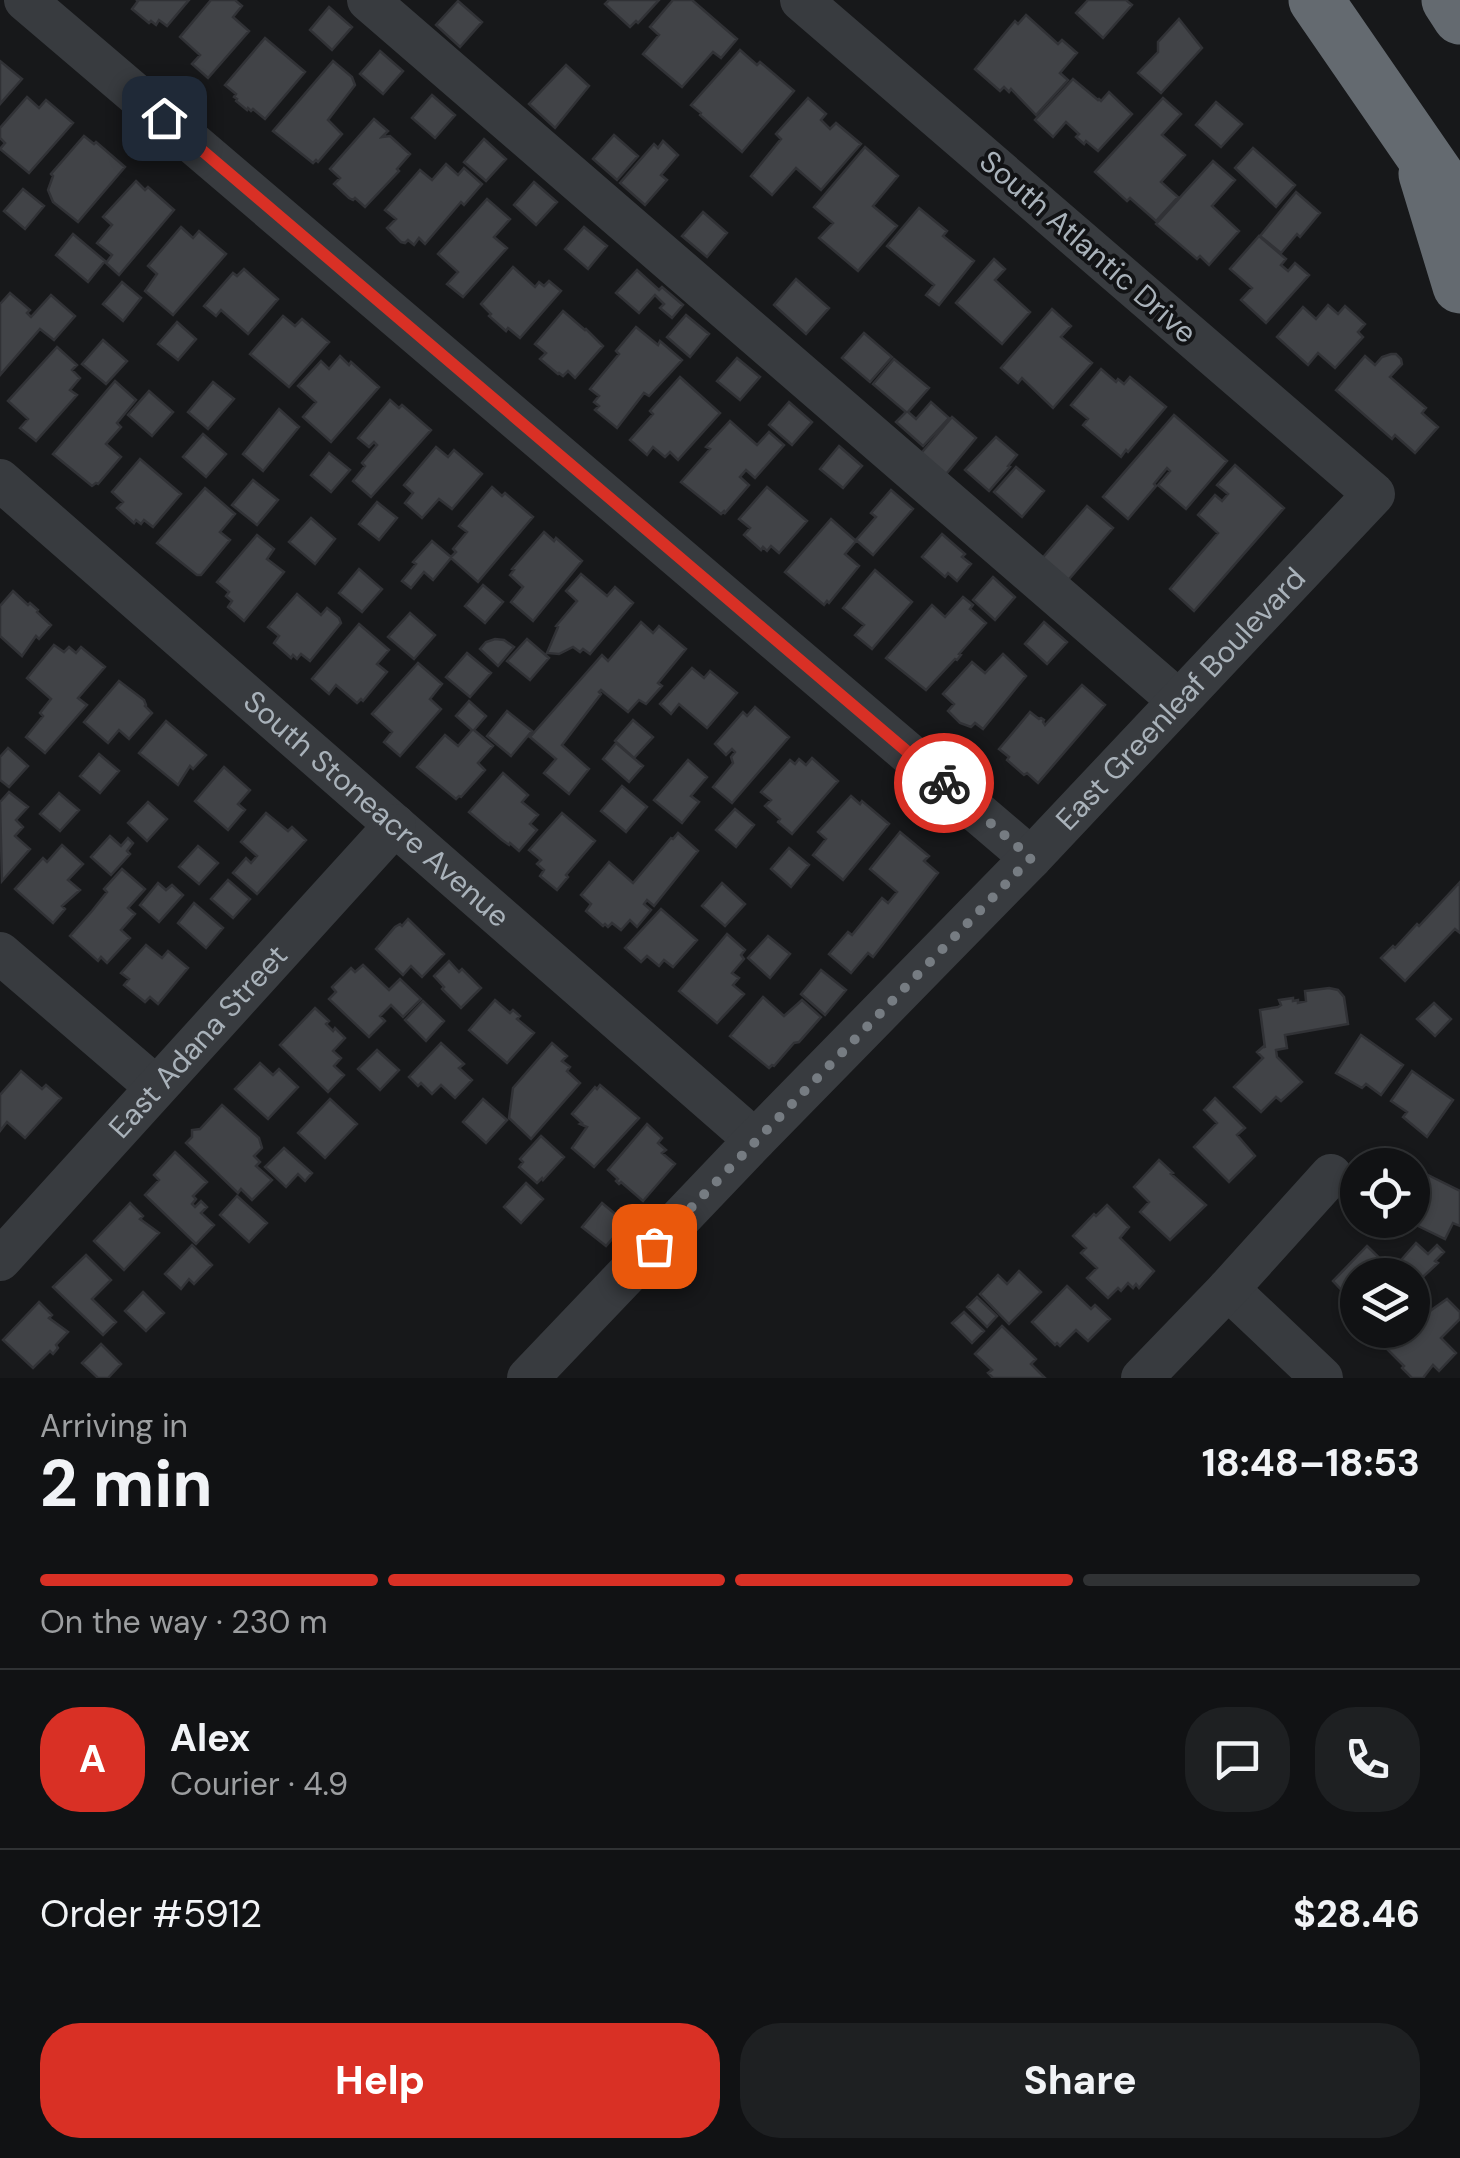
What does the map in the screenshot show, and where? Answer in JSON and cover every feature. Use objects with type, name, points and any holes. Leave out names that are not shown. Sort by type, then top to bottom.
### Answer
[{"type":"highway","points":[[1316,0],[1460,209]]},
{"type":"highway","points":[[1449,0],[1460,17]]},
{"type":"highway","points":[[1419,152],[1460,286]]},
{"type":"street","points":[[25,0],[1031,858]]},
{"type":"street","points":[[368,0],[1179,701]]},
{"type":"street","name":"South Atlantic Drive","points":[[802,0],[1374,494]]},
{"type":"street","name":"South Stoneacre Avenue","points":[[0,480],[754,1140]]},
{"type":"street","name":"East Greenleaf Boulevard","points":[[528,1378],[754,1140],[1031,858],[1374,494]]},
{"type":"street","name":"East Adana Street","points":[[0,1260],[395,825]]},
{"type":"street","points":[[0,953],[156,1087]]},
{"type":"street","points":[[1142,1378],[1332,1176]]},
{"type":"street","points":[[1228,1289],[1322,1378]]},
{"type":"building","points":[[136,0],[189,0],[167,26],[159,20],[156,25],[149,23],[132,9]]},
{"type":"building","points":[[211,0],[235,0],[242,6],[233,17],[249,31],[208,78],[192,64],[200,55],[180,37]]},
{"type":"building","points":[[609,0],[659,0],[630,27],[605,4]]},
{"type":"building","points":[[673,0],[692,0],[737,39],[721,58],[713,52],[682,87],[643,54],[659,35],[650,27]]},
{"type":"building","points":[[1088,0],[1126,0],[1132,5],[1103,38],[1076,13]]},
{"type":"building","points":[[458,1],[482,22],[460,47],[436,25]]},
{"type":"building","points":[[329,7],[352,27],[332,50],[310,30]]},
{"type":"building","points":[[1026,15],[1058,44],[1062,40],[1077,53],[1060,73],[1068,80],[1036,115],[1011,89],[1009,92],[1004,87],[1000,91],[975,69],[1015,21],[1018,24]]},
{"type":"building","points":[[1179,19],[1202,48],[1161,93],[1138,73],[1158,52],[1158,42]]},
{"type":"building","points":[[265,38],[305,72],[265,119],[236,101],[236,94],[225,85]]},
{"type":"building","points":[[740,50],[794,91],[742,152],[691,105]]},
{"type":"building","points":[[380,51],[403,71],[383,94],[360,74]]},
{"type":"building","points":[[0,61],[22,79],[0,104]]},
{"type":"building","points":[[333,61],[352,77],[355,85],[328,120],[342,134],[313,163],[273,131]]},
{"type":"building","points":[[566,65],[589,86],[555,128],[529,104]]},
{"type":"building","points":[[1073,79],[1098,100],[1109,92],[1132,114],[1098,151],[1076,137],[1079,134],[1066,122],[1053,137],[1035,120]]},
{"type":"building","points":[[432,95],[455,115],[435,138],[412,118]]},
{"type":"building","points":[[27,97],[39,108],[46,100],[73,123],[29,173],[0,149],[5,143],[0,138],[0,128]]},
{"type":"building","points":[[808,98],[826,114],[821,120],[830,129],[836,123],[861,144],[821,190],[796,168],[772,195],[751,176],[781,139],[776,134]]},
{"type":"building","points":[[1163,98],[1181,114],[1162,135],[1185,155],[1161,182],[1178,197],[1156,221],[1095,172]]},
{"type":"building","points":[[1216,102],[1242,124],[1221,147],[1196,125]]},
{"type":"building","points":[[374,119],[388,131],[382,137],[390,136],[410,154],[365,207],[334,184],[340,178],[330,169]]},
{"type":"building","points":[[614,135],[638,156],[617,180],[593,159]]},
{"type":"building","points":[[84,136],[125,167],[78,222],[53,202],[48,190],[51,174]]},
{"type":"building","points":[[484,139],[506,159],[486,181],[464,162]]},
{"type":"building","points":[[663,141],[678,155],[661,175],[667,180],[645,205],[620,183],[654,144],[658,148]]},
{"type":"building","points":[[865,147],[898,176],[873,206],[897,226],[858,271],[819,238],[833,223],[814,207]]},
{"type":"building","points":[[1253,148],[1295,185],[1276,207],[1235,168]]},
{"type":"building","points":[[1213,161],[1235,180],[1212,206],[1239,231],[1209,265],[1156,224]]},
{"type":"building","points":[[446,164],[458,175],[464,168],[482,184],[425,244],[419,238],[414,245],[408,240],[401,242],[387,228],[396,219],[385,210],[420,170],[432,180]]},
{"type":"building","points":[[136,181],[174,210],[119,275],[106,263],[112,255],[97,243],[112,225],[103,217]]},
{"type":"building","points":[[534,182],[557,202],[536,225],[514,205]]},
{"type":"building","points":[[23,189],[44,206],[25,229],[4,211]]},
{"type":"building","points":[[1296,192],[1320,213],[1281,253],[1260,236]]},
{"type":"building","points":[[487,199],[510,219],[494,237],[507,248],[463,297],[447,284],[458,272],[438,254]]},
{"type":"building","points":[[919,208],[947,231],[943,236],[974,261],[939,305],[926,295],[934,285],[887,246]]},
{"type":"building","points":[[703,212],[727,233],[707,257],[682,236]]},
{"type":"building","points":[[181,227],[193,238],[199,231],[226,254],[173,315],[145,291],[157,274],[148,266]]},
{"type":"building","points":[[584,227],[607,246],[588,269],[565,249]]},
{"type":"building","points":[[73,234],[105,261],[88,282],[56,255]]},
{"type":"building","points":[[1259,236],[1286,259],[1281,265],[1288,271],[1295,263],[1309,275],[1266,323],[1241,300],[1252,288],[1230,269]]},
{"type":"building","points":[[994,259],[1005,269],[995,280],[1030,312],[1002,344],[956,303]]},
{"type":"building","points":[[513,267],[535,287],[539,282],[544,286],[549,281],[561,291],[520,338],[508,328],[506,331],[481,304]]},
{"type":"building","points":[[244,269],[278,299],[248,334],[221,310],[216,316],[204,306],[233,273],[237,276]]},
{"type":"building","points":[[637,270],[683,305],[672,318],[660,308],[664,304],[655,295],[639,313],[616,293]]},
{"type":"building","points":[[796,279],[829,308],[806,334],[774,305]]},
{"type":"building","points":[[122,282],[141,298],[123,321],[103,304]]},
{"type":"building","points":[[10,293],[30,310],[27,313],[31,317],[51,295],[75,316],[54,340],[40,329],[0,375],[0,304]]},
{"type":"building","points":[[1328,305],[1338,314],[1345,306],[1365,324],[1358,332],[1363,337],[1335,368],[1318,353],[1308,365],[1277,337],[1303,307],[1316,319]]},
{"type":"building","points":[[1052,309],[1071,326],[1061,337],[1092,363],[1053,408],[1022,378],[1018,383],[1001,368]]},
{"type":"building","points":[[563,311],[603,346],[575,378],[568,371],[563,376],[558,374],[540,359],[546,353],[535,344]]},
{"type":"building","points":[[686,315],[709,334],[690,357],[667,337]]},
{"type":"building","points":[[283,316],[295,326],[302,319],[329,342],[289,387],[250,354]]},
{"type":"building","points":[[177,322],[196,339],[178,360],[158,344]]},
{"type":"building","points":[[636,327],[682,360],[649,396],[644,393],[617,428],[595,410],[599,406],[594,402],[599,396],[590,389]]},
{"type":"building","points":[[864,333],[892,357],[870,382],[842,358]]},
{"type":"building","points":[[103,340],[127,361],[106,384],[82,364]]},
{"type":"building","points":[[57,347],[77,365],[72,370],[80,378],[70,390],[77,395],[36,441],[20,428],[28,419],[8,401]]},
{"type":"building","points":[[1396,354],[1402,364],[1390,377],[1426,408],[1422,413],[1438,427],[1415,453],[1395,435],[1392,439],[1336,390],[1365,356],[1375,365]]},
{"type":"building","points":[[340,356],[379,387],[331,442],[303,417],[316,402],[298,386],[321,361],[329,369]]},
{"type":"building","points":[[737,358],[760,377],[740,400],[717,381]]},
{"type":"building","points":[[894,359],[929,388],[908,412],[916,419],[931,402],[949,418],[923,446],[896,422],[906,412],[873,384]]},
{"type":"building","points":[[1101,369],[1116,382],[1118,379],[1124,384],[1130,377],[1166,407],[1121,457],[1083,425],[1088,419],[1071,405]]},
{"type":"building","points":[[680,377],[720,413],[678,460],[670,452],[665,457],[653,447],[647,455],[630,440]]},
{"type":"building","points":[[115,381],[136,400],[106,444],[121,457],[92,486],[53,454]]},
{"type":"building","points":[[213,382],[234,399],[208,429],[188,412]]},
{"type":"building","points":[[149,391],[173,412],[152,436],[128,415]]},
{"type":"building","points":[[390,400],[399,408],[402,405],[431,430],[371,497],[353,481],[377,445],[374,442],[369,447],[358,438]]},
{"type":"building","points":[[789,402],[812,422],[792,445],[769,425]]},
{"type":"building","points":[[279,409],[299,427],[263,471],[243,454]]},
{"type":"building","points":[[1174,415],[1227,461],[1186,509],[1158,485],[1170,471],[1167,468],[1128,519],[1103,497]]},
{"type":"building","points":[[952,417],[976,438],[942,479],[917,458]]},
{"type":"building","points":[[730,421],[757,445],[769,432],[784,445],[755,478],[746,470],[740,477],[749,485],[721,514],[681,482]]},
{"type":"building","points":[[203,434],[226,454],[206,477],[183,457]]},
{"type":"building","points":[[996,437],[1017,455],[989,491],[965,470]]},
{"type":"building","points":[[839,446],[862,466],[843,488],[820,469]]},
{"type":"building","points":[[436,447],[448,457],[454,450],[482,474],[452,509],[439,499],[422,518],[405,503],[413,493],[404,485]]},
{"type":"building","points":[[329,453],[350,470],[331,492],[311,475]]},
{"type":"building","points":[[140,459],[181,494],[153,527],[144,520],[134,523],[117,508],[123,502],[112,492]]},
{"type":"building","points":[[1235,465],[1284,508],[1194,611],[1170,589],[1218,533],[1198,515],[1215,495],[1222,501],[1228,494],[1217,485]]},
{"type":"building","points":[[1016,467],[1044,491],[1022,517],[994,492]]},
{"type":"building","points":[[253,480],[278,500],[257,525],[232,505]]},
{"type":"building","points":[[492,487],[533,517],[478,582],[451,558],[433,580],[424,572],[411,588],[402,581],[432,541],[451,557],[456,552],[453,549],[467,532],[459,526]]},
{"type":"building","points":[[767,487],[807,521],[779,553],[771,546],[767,551],[763,547],[761,550],[744,535],[750,528],[739,519]]},
{"type":"building","points":[[205,488],[235,514],[220,532],[230,540],[197,575],[157,543]]},
{"type":"building","points":[[891,490],[913,509],[873,555],[856,540],[876,517],[871,513]]},
{"type":"building","points":[[377,502],[397,518],[379,540],[359,524]]},
{"type":"building","points":[[1087,506],[1113,528],[1064,585],[1038,563]]},
{"type":"building","points":[[311,518],[335,539],[315,564],[289,542]]},
{"type":"building","points":[[831,519],[856,541],[845,554],[859,566],[824,605],[785,572]]},
{"type":"building","points":[[544,532],[582,561],[533,621],[511,602],[523,587],[510,575]]},
{"type":"building","points":[[942,534],[971,564],[957,581],[948,573],[945,577],[922,557]]},
{"type":"building","points":[[257,535],[274,549],[267,559],[284,572],[244,621],[228,607],[232,601],[226,596],[229,592],[217,582]]},
{"type":"building","points":[[359,569],[382,589],[362,612],[339,593]]},
{"type":"building","points":[[875,570],[912,602],[872,649],[855,635],[864,625],[843,608]]},
{"type":"building","points":[[581,574],[607,596],[615,587],[633,603],[590,654],[573,647],[559,654],[547,653],[556,626],[577,601],[566,591]]},
{"type":"building","points":[[993,577],[1015,597],[995,620],[973,600]]},
{"type":"building","points":[[483,585],[503,602],[485,623],[465,606]]},
{"type":"building","points":[[13,591],[51,625],[39,639],[36,636],[22,656],[0,636],[0,606]]},
{"type":"building","points":[[297,594],[321,615],[327,608],[341,623],[310,661],[301,654],[297,659],[293,655],[291,658],[274,643],[279,636],[268,627]]},
{"type":"building","points":[[963,597],[986,623],[957,660],[926,690],[886,658],[932,605],[945,617]]},
{"type":"building","points":[[410,613],[435,635],[414,659],[388,637]]},
{"type":"building","points":[[641,622],[653,633],[659,626],[686,649],[646,704],[639,700],[628,712],[599,692],[562,745],[589,769],[569,794],[544,773],[556,759],[530,737],[602,655],[608,661]]},
{"type":"building","points":[[1044,622],[1067,642],[1047,664],[1025,644]]},
{"type":"building","points":[[359,624],[389,650],[377,664],[387,672],[357,703],[336,685],[329,694],[312,679]]},
{"type":"building","points":[[495,639],[514,647],[498,666],[480,649]]},
{"type":"building","points":[[527,639],[549,658],[530,680],[507,661]]},
{"type":"building","points":[[54,645],[64,652],[69,647],[76,653],[81,647],[105,667],[78,698],[87,705],[45,753],[26,737],[51,699],[27,678]]},
{"type":"building","points":[[467,653],[491,673],[470,697],[446,677]]},
{"type":"building","points":[[1003,654],[1026,676],[983,729],[975,723],[971,727],[960,723],[948,711],[954,704],[943,694],[972,662],[985,673]]},
{"type":"building","points":[[418,663],[442,684],[430,699],[441,709],[400,756],[384,742],[392,732],[372,714]]},
{"type":"building","points":[[692,668],[704,678],[710,671],[737,693],[707,728],[679,704],[671,714],[660,704]]},
{"type":"building","points":[[119,681],[144,700],[152,713],[129,739],[119,730],[108,743],[84,722]]},
{"type":"building","points":[[1082,685],[1105,705],[1038,783],[1027,773],[1024,775],[999,749],[1030,712],[1044,720],[1045,725]]},
{"type":"building","points":[[469,701],[486,716],[474,730],[493,746],[478,763],[485,770],[456,799],[417,767],[445,735],[458,746],[472,730],[456,716]]},
{"type":"building","points":[[755,707],[789,737],[732,803],[713,787],[733,763],[731,757],[735,752],[732,749],[726,755],[715,744],[743,712],[747,716]]},
{"type":"building","points":[[507,711],[532,731],[511,756],[487,736]]},
{"type":"building","points":[[633,720],[653,737],[634,758],[615,741]]},
{"type":"building","points":[[166,721],[206,755],[193,769],[190,766],[178,785],[139,753]]},
{"type":"building","points":[[616,743],[643,766],[629,782],[603,759]]},
{"type":"building","points":[[8,748],[28,766],[9,787],[0,780],[0,757]]},
{"type":"building","points":[[99,754],[119,771],[100,793],[80,776]]},
{"type":"building","points":[[812,758],[838,781],[792,834],[765,806],[771,800],[761,792],[790,760],[795,764],[799,759],[806,765]]},
{"type":"building","points":[[688,760],[707,777],[691,796],[699,802],[682,823],[654,800]]},
{"type":"building","points":[[224,767],[250,790],[238,804],[245,810],[228,830],[195,801]]},
{"type":"building","points":[[503,773],[528,795],[522,802],[538,815],[530,824],[537,830],[519,851],[469,812]]},
{"type":"building","points":[[622,786],[647,807],[626,832],[601,811]]},
{"type":"building","points":[[9,792],[28,807],[16,820],[23,827],[15,836],[30,849],[2,881],[0,802]]},
{"type":"building","points":[[59,793],[79,810],[60,831],[40,814]]},
{"type":"building","points":[[851,796],[889,824],[843,880],[813,855],[826,839],[818,832]]},
{"type":"building","points":[[148,802],[167,819],[147,841],[128,823]]},
{"type":"building","points":[[735,809],[754,825],[736,847],[716,830]]},
{"type":"building","points":[[266,813],[306,840],[257,894],[233,873],[246,858],[251,863],[257,856],[241,842]]},
{"type":"building","points":[[562,813],[595,841],[557,890],[540,876],[544,870],[537,864],[541,860],[529,850]]},
{"type":"building","points":[[900,832],[929,856],[924,861],[938,873],[873,957],[868,953],[851,973],[829,954],[848,932],[852,935],[882,898],[888,903],[897,892],[870,869]]},
{"type":"building","points":[[678,833],[698,851],[654,906],[647,900],[644,904],[651,910],[637,927],[630,920],[621,930],[612,923],[603,926],[586,911],[591,904],[581,895],[609,862],[633,883]]},
{"type":"building","points":[[110,836],[121,846],[128,838],[133,843],[127,851],[130,854],[111,875],[91,857]]},
{"type":"building","points":[[62,845],[83,864],[68,880],[80,890],[62,906],[65,909],[53,923],[15,889],[43,858],[47,862]]},
{"type":"building","points":[[198,846],[218,863],[199,884],[179,867]]},
{"type":"building","points":[[789,848],[809,865],[791,887],[771,869]]},
{"type":"building","points":[[122,869],[145,889],[128,908],[135,914],[121,930],[130,938],[107,963],[101,957],[98,961],[70,936]]},
{"type":"building","points":[[228,880],[250,899],[233,918],[211,899]]},
{"type":"building","points":[[1460,882],[1460,933],[1455,929],[1405,981],[1381,958],[1419,926]]},
{"type":"building","points":[[158,883],[166,890],[172,885],[183,895],[159,922],[140,905]]},
{"type":"building","points":[[722,883],[745,904],[725,926],[702,906]]},
{"type":"building","points":[[194,903],[223,928],[206,948],[178,923]]},
{"type":"building","points":[[661,909],[697,940],[673,967],[664,960],[659,966],[647,956],[641,962],[625,948]]},
{"type":"building","points":[[408,919],[444,954],[422,977],[411,966],[403,975],[376,949],[395,927]]},
{"type":"building","points":[[727,934],[745,950],[741,955],[744,959],[732,973],[739,978],[733,985],[744,994],[717,1023],[679,991]]},
{"type":"building","points":[[768,936],[790,954],[770,978],[748,958]]},
{"type":"building","points":[[146,945],[162,958],[168,951],[188,968],[158,1004],[150,997],[145,1002],[124,985],[129,979],[121,973]]},
{"type":"building","points":[[449,961],[481,988],[461,1008],[434,976]]},
{"type":"building","points":[[363,965],[389,990],[400,979],[421,999],[403,1017],[391,1005],[380,1016],[385,1021],[369,1037],[329,999],[336,992],[332,987],[351,968],[355,972]]},
{"type":"building","points":[[821,970],[846,990],[825,1015],[801,994]]},
{"type":"building","points":[[1329,988],[1344,997],[1348,1024],[1285,1035],[1287,1048],[1276,1050],[1277,1057],[1302,1082],[1281,1101],[1276,1097],[1261,1112],[1234,1087],[1263,1058],[1257,1052],[1265,1048],[1260,1010],[1278,1007],[1279,1000],[1306,1001],[1305,991]]},
{"type":"building","points":[[763,997],[784,1016],[802,1000],[821,1017],[769,1068],[730,1036]]},
{"type":"building","points":[[495,1000],[510,1013],[513,1010],[520,1016],[517,1019],[534,1033],[507,1063],[469,1030]]},
{"type":"building","points":[[423,1001],[444,1021],[426,1041],[405,1020]]},
{"type":"building","points":[[1434,1003],[1451,1019],[1435,1036],[1417,1019]]},
{"type":"building","points":[[315,1008],[329,1021],[326,1024],[333,1031],[335,1028],[345,1038],[333,1051],[341,1058],[334,1066],[344,1075],[328,1092],[280,1045]]},
{"type":"building","points":[[1361,1035],[1403,1065],[1381,1095],[1366,1084],[1362,1088],[1336,1073]]},
{"type":"building","points":[[441,1043],[464,1064],[459,1068],[472,1080],[455,1098],[441,1085],[432,1094],[409,1077]]},
{"type":"building","points":[[552,1043],[567,1056],[562,1061],[580,1083],[531,1139],[509,1118],[513,1088]]},
{"type":"building","points":[[377,1050],[399,1070],[380,1090],[358,1069]]},
{"type":"building","points":[[260,1063],[273,1075],[279,1069],[298,1087],[268,1119],[235,1089]]},
{"type":"building","points":[[21,1071],[42,1089],[46,1085],[61,1098],[25,1138],[7,1122],[0,1131],[0,1095]]},
{"type":"building","points":[[1412,1071],[1453,1100],[1427,1137],[1403,1117],[1407,1112],[1391,1101]]},
{"type":"building","points":[[600,1085],[639,1118],[594,1167],[572,1148],[587,1127],[572,1114]]},
{"type":"building","points":[[1215,1098],[1245,1128],[1237,1135],[1255,1156],[1229,1182],[1194,1147],[1217,1123],[1204,1110]]},
{"type":"building","points":[[330,1099],[357,1124],[325,1158],[298,1133]]},
{"type":"building","points":[[483,1099],[507,1120],[486,1143],[463,1122]]},
{"type":"building","points":[[222,1105],[259,1138],[262,1148],[254,1156],[260,1162],[256,1166],[272,1180],[252,1200],[241,1189],[238,1193],[186,1143],[192,1130],[200,1129]]},
{"type":"building","points":[[647,1124],[662,1138],[658,1143],[666,1150],[662,1153],[675,1164],[643,1201],[619,1184],[608,1170]]},
{"type":"building","points":[[541,1136],[564,1157],[537,1183],[519,1167],[523,1162],[520,1159]]},
{"type":"building","points":[[284,1148],[312,1173],[305,1181],[298,1174],[286,1187],[265,1167]]},
{"type":"building","points":[[175,1152],[207,1182],[193,1196],[196,1199],[192,1204],[195,1207],[201,1201],[207,1207],[201,1213],[214,1225],[196,1244],[145,1195],[159,1180],[154,1175]]},
{"type":"building","points":[[1159,1160],[1206,1205],[1170,1240],[1140,1212],[1149,1202],[1134,1187]]},
{"type":"building","points":[[1430,1176],[1460,1191],[1460,1226],[1453,1223],[1445,1239],[1430,1232]]},
{"type":"building","points":[[526,1183],[543,1199],[521,1223],[504,1207]]},
{"type":"building","points":[[237,1196],[267,1223],[249,1242],[220,1215]]},
{"type":"building","points":[[130,1203],[143,1216],[140,1219],[159,1233],[124,1270],[94,1241]]},
{"type":"building","points":[[602,1203],[626,1223],[606,1246],[582,1227]]},
{"type":"building","points":[[1107,1205],[1129,1227],[1120,1238],[1154,1271],[1139,1288],[1128,1283],[1108,1298],[1087,1278],[1097,1268],[1081,1253],[1086,1248],[1073,1236]]},
{"type":"building","points":[[1416,1243],[1428,1254],[1437,1245],[1444,1252],[1430,1270],[1430,1258],[1403,1258]]},
{"type":"building","points":[[192,1245],[212,1265],[194,1284],[189,1279],[181,1289],[165,1274]]},
{"type":"building","points":[[1367,1246],[1379,1258],[1355,1258]]},
{"type":"building","points":[[86,1255],[111,1280],[92,1299],[116,1322],[103,1335],[53,1287]]},
{"type":"building","points":[[1019,1271],[1041,1292],[1009,1324],[980,1294],[998,1275],[1007,1284]]},
{"type":"building","points":[[1067,1286],[1091,1309],[1095,1305],[1110,1319],[1088,1341],[1076,1330],[1060,1346],[1032,1322]]},
{"type":"building","points":[[143,1292],[164,1313],[146,1331],[125,1311]]},
{"type":"building","points":[[977,1297],[997,1316],[987,1327],[967,1307]]},
{"type":"building","points":[[1447,1299],[1460,1312],[1460,1319],[1441,1338],[1456,1353],[1439,1371],[1433,1365],[1423,1378],[1412,1378],[1386,1348],[1430,1348],[1430,1311]]},
{"type":"building","points":[[39,1302],[52,1315],[49,1318],[68,1332],[53,1354],[50,1351],[33,1368],[3,1340]]},
{"type":"building","points":[[964,1312],[984,1331],[972,1343],[952,1323]]},
{"type":"building","points":[[1002,1326],[1036,1359],[1031,1364],[1045,1378],[993,1378],[988,1373],[992,1370],[975,1354]]},
{"type":"building","points":[[101,1344],[121,1364],[108,1378],[98,1378],[82,1363]]},
{"type":"way so far","points":[[654,1246],[1031,858],[944,783]]},
{"type":"route","points":[[164,118],[944,783]]}]
